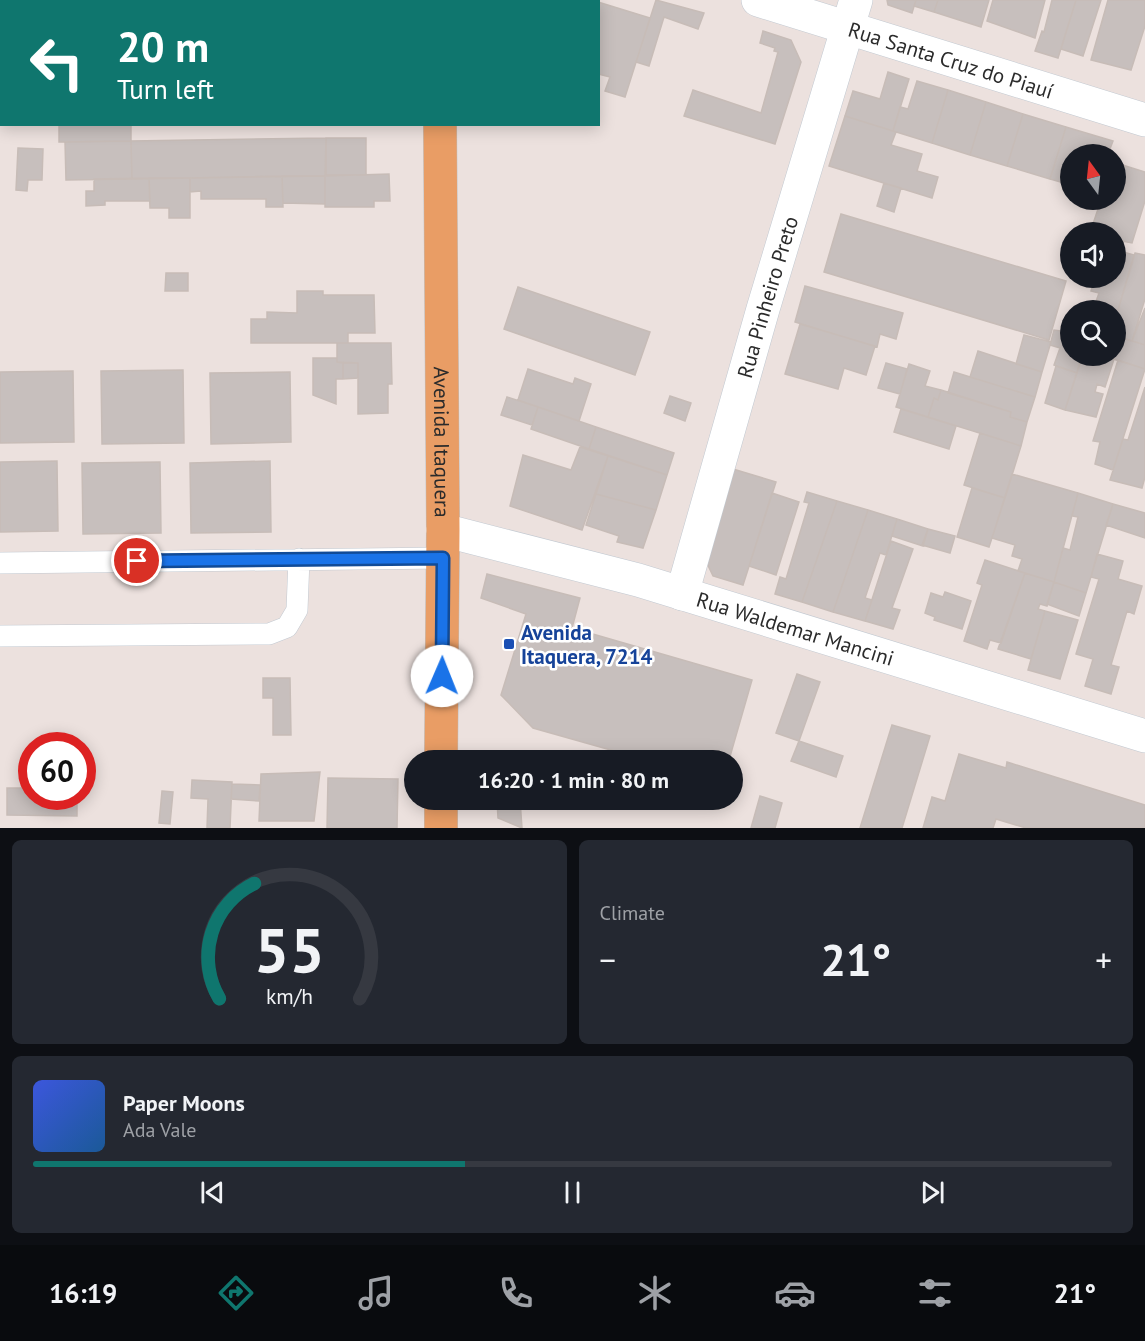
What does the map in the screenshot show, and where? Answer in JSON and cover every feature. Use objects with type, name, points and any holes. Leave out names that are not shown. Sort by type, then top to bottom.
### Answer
[{"type":"main road","name":"Avenida Itaquera","points":[[440,126],[443,544],[441,750]]},
{"type":"main road","points":[[441,810],[441,828]]},
{"type":"street","name":"Rua Santa Cruz do Piauí","points":[[759,0],[853,14],[1145,120]]},
{"type":"street","name":"Rua Pinheiro Preto","points":[[682,594],[763,309],[853,14]]},
{"type":"street","name":"Rua Waldemar Mancini","points":[[443,544],[682,594],[1145,736]]},
{"type":"lane","points":[[0,563],[299,559],[443,544]]},
{"type":"lane","points":[[0,636],[269,634],[287,627],[297,610],[299,559]]},
{"type":"building","points":[[656,0],[704,13],[698,29],[664,17],[649,66],[636,62]]},
{"type":"building","points":[[887,0],[916,0],[912,13],[888,5]]},
{"type":"building","points":[[916,0],[938,0],[934,12],[914,6]]},
{"type":"building","points":[[938,0],[989,0],[981,27],[934,12]]},
{"type":"building","points":[[993,0],[1045,0],[1035,38],[987,21]]},
{"type":"building","points":[[1052,0],[1076,0],[1058,58],[1035,51],[1042,31],[1044,32]]},
{"type":"building","points":[[1076,0],[1101,0],[1083,56],[1061,49]]},
{"type":"building","points":[[1108,0],[1145,0],[1145,26],[1131,70],[1091,60]]},
{"type":"building","points":[[600,3],[650,18],[625,97],[605,91],[610,77],[600,74]]},
{"type":"building","points":[[763,31],[791,40],[801,62],[775,144],[684,116],[693,90],[761,113],[778,52],[774,51],[775,48],[760,43]]},
{"type":"building","points":[[888,72],[909,79],[893,131],[845,116],[853,91],[880,99]]},
{"type":"building","points":[[917,81],[948,90],[932,143],[893,131],[900,107],[908,109]]},
{"type":"building","points":[[948,90],[986,102],[970,155],[932,143]]},
{"type":"building","points":[[986,102],[1023,114],[1007,166],[970,155]]},
{"type":"building","points":[[1023,114],[1066,127],[1050,179],[1007,166]]},
{"type":"building","points":[[845,116],[896,132],[891,145],[922,154],[917,171],[938,177],[932,198],[829,166]]},
{"type":"building","points":[[59,126],[131,126],[131,141],[59,142]]},
{"type":"building","points":[[1066,127],[1113,141],[1112,144],[1061,144]]},
{"type":"building","points":[[326,138],[366,138],[366,175],[326,175]]},
{"type":"building","points":[[326,138],[325,176],[132,179],[131,141]]},
{"type":"building","points":[[131,141],[132,179],[66,180],[65,142]]},
{"type":"building","points":[[1060,146],[1060,182],[1050,179]]},
{"type":"building","points":[[18,148],[43,149],[42,180],[28,180],[27,191],[16,190]]},
{"type":"building","points":[[1126,166],[1145,172],[1145,201],[1132,243],[1126,242],[1126,222],[1094,222],[1098,210],[1126,210]]},
{"type":"building","points":[[389,174],[390,201],[374,201],[374,207],[325,207],[325,176]]},
{"type":"building","points":[[282,176],[325,176],[325,204],[283,203]]},
{"type":"building","points":[[282,176],[283,207],[266,207],[266,199],[201,199],[201,191],[190,192],[190,178]]},
{"type":"building","points":[[149,178],[150,201],[105,201],[105,205],[86,206],[86,191],[94,191],[94,179]]},
{"type":"building","points":[[149,178],[190,178],[190,218],[169,218],[169,208],[150,208]]},
{"type":"building","points":[[884,183],[901,188],[894,212],[877,206]]},
{"type":"building","points":[[841,214],[1060,279],[1060,288],[1064,288],[1049,340],[824,272]]},
{"type":"building","points":[[1126,253],[1134,255],[1126,283]]},
{"type":"building","points":[[1135,253],[1145,255],[1145,299],[1132,341],[1126,339],[1126,300],[1121,300]]},
{"type":"building","points":[[166,273],[188,273],[188,291],[165,291]]},
{"type":"building","points":[[805,286],[903,313],[896,339],[880,334],[877,347],[795,322]]},
{"type":"building","points":[[518,287],[650,332],[635,375],[504,329]]},
{"type":"building","points":[[1092,288],[1124,288],[1121,300],[1097,300],[1099,293],[1091,291]]},
{"type":"building","points":[[297,291],[323,291],[323,295],[374,295],[375,333],[348,333],[348,343],[251,343],[251,319],[267,319],[267,312],[297,313]]},
{"type":"building","points":[[1145,308],[1145,345],[1132,341]]},
{"type":"building","points":[[800,324],[875,346],[866,375],[844,368],[838,389],[785,374]]},
{"type":"building","points":[[1054,330],[1060,331],[1060,348],[1050,345]]},
{"type":"building","points":[[1024,335],[1051,342],[1042,372],[1016,364]]},
{"type":"building","points":[[1126,339],[1145,345],[1145,369],[1126,363]]},
{"type":"building","points":[[337,343],[391,343],[392,384],[388,384],[388,413],[358,414],[358,363],[337,362]]},
{"type":"building","points":[[1060,348],[1060,366],[1079,366],[1077,373],[1054,365]]},
{"type":"building","points":[[978,351],[1042,372],[1035,397],[970,377]]},
{"type":"building","points":[[313,358],[337,358],[337,362],[343,363],[343,379],[336,379],[336,404],[313,395]]},
{"type":"building","points":[[343,363],[358,363],[358,378],[343,379]]},
{"type":"building","points":[[886,363],[907,369],[900,394],[878,388]]},
{"type":"building","points":[[1126,363],[1145,369],[1113,470],[1095,464],[1100,442],[1093,441],[1116,366],[1126,366]]},
{"type":"building","points":[[909,364],[930,371],[925,386],[941,390],[938,400],[934,398],[928,417],[896,407]]},
{"type":"building","points":[[1056,366],[1077,373],[1065,410],[1045,403]]},
{"type":"building","points":[[1079,366],[1112,366],[1105,387],[1097,384],[1095,392],[1103,394],[1096,417],[1065,410]]},
{"type":"building","points":[[528,369],[573,384],[575,378],[591,384],[579,421],[518,400]]},
{"type":"building","points":[[183,370],[184,443],[102,444],[101,371]]},
{"type":"building","points":[[73,371],[74,442],[0,443],[0,372]]},
{"type":"building","points":[[290,372],[291,442],[211,444],[210,373]]},
{"type":"building","points":[[954,372],[1035,397],[1027,422],[1010,417],[1011,412],[948,393]]},
{"type":"building","points":[[1145,387],[1145,477],[1142,488],[1110,480],[1123,439],[1128,440]]},
{"type":"building","points":[[941,390],[1011,412],[1010,417],[1027,422],[1021,446],[928,417],[934,398],[938,400]]},
{"type":"building","points":[[670,396],[691,403],[685,421],[664,413]]},
{"type":"building","points":[[507,397],[538,407],[532,425],[501,415]]},
{"type":"building","points":[[538,407],[596,427],[589,449],[531,429]]},
{"type":"building","points":[[901,409],[956,426],[949,449],[894,432]]},
{"type":"building","points":[[596,427],[674,453],[667,475],[589,449]]},
{"type":"building","points":[[980,433],[1021,446],[1005,498],[964,485]]},
{"type":"building","points":[[580,447],[608,456],[582,530],[510,506],[523,455],[571,470]]},
{"type":"building","points":[[608,456],[667,475],[656,510],[596,494]]},
{"type":"building","points":[[57,461],[58,531],[0,532],[0,462]]},
{"type":"building","points":[[270,461],[271,532],[191,533],[190,463]]},
{"type":"building","points":[[160,462],[161,533],[83,534],[82,463]]},
{"type":"building","points":[[733,469],[776,482],[743,585],[713,576],[704,557]]},
{"type":"building","points":[[1012,474],[1078,493],[1054,582],[1018,571],[1022,559],[1012,556],[1015,545],[992,538]]},
{"type":"building","points":[[972,488],[1005,498],[989,547],[957,537]]},
{"type":"building","points":[[807,492],[837,501],[802,602],[775,594],[780,577],[786,579],[809,503],[804,502]]},
{"type":"building","points":[[772,493],[799,502],[776,575],[749,566]]},
{"type":"building","points":[[1078,493],[1113,504],[1086,593],[1054,582],[1063,548],[1070,550],[1078,517],[1072,516]]},
{"type":"building","points":[[596,494],[656,510],[643,548],[617,542],[619,536],[586,525]]},
{"type":"building","points":[[837,501],[868,510],[833,612],[802,602]]},
{"type":"building","points":[[1113,504],[1145,513],[1145,538],[1106,525]]},
{"type":"building","points":[[868,510],[897,519],[886,555],[880,553],[865,598],[872,600],[865,621],[833,612]]},
{"type":"building","points":[[897,519],[928,529],[923,546],[892,536]]},
{"type":"building","points":[[928,529],[955,536],[950,553],[922,545]]},
{"type":"building","points":[[891,541],[913,549],[892,608],[900,610],[893,629],[865,621]]},
{"type":"building","points":[[1097,554],[1123,561],[1118,579],[1142,586],[1134,614],[1127,611],[1111,665],[1119,667],[1111,694],[1085,686],[1093,659],[1076,654],[1099,579],[1091,577]]},
{"type":"building","points":[[985,560],[1025,573],[1001,643],[990,640],[987,649],[964,641],[982,585],[977,583]]},
{"type":"building","points":[[1025,573],[1054,582],[1047,606],[1040,604],[1038,609],[1045,611],[1031,659],[998,649]]},
{"type":"building","points":[[487,574],[580,598],[572,628],[752,680],[732,750],[611,750],[533,728],[501,695],[526,614],[481,598]]},
{"type":"building","points":[[1054,582],[1086,593],[1079,616],[1047,604]]},
{"type":"building","points":[[945,592],[971,601],[962,629],[934,620],[935,617],[925,613],[931,593],[943,597]]},
{"type":"building","points":[[1045,611],[1078,620],[1060,679],[1028,670]]},
{"type":"building","points":[[797,674],[820,682],[799,741],[776,733]]},
{"type":"building","points":[[263,678],[290,678],[291,735],[273,735],[273,698],[263,698]]},
{"type":"building","points":[[892,725],[930,736],[902,828],[860,828]]},
{"type":"building","points":[[799,741],[843,756],[836,777],[791,761]]},
{"type":"building","points":[[959,754],[1006,768],[1007,762],[1145,805],[1145,828],[1026,828],[996,819],[993,828],[923,828],[932,797],[945,801]]},
{"type":"building","points":[[320,772],[314,821],[259,821],[261,774]]},
{"type":"building","points":[[328,778],[398,779],[397,828],[327,828]]},
{"type":"building","points":[[192,780],[232,782],[230,828],[207,828],[208,799],[191,798]]},
{"type":"building","points":[[232,784],[260,785],[259,801],[231,799]]},
{"type":"building","points":[[7,788],[18,788],[18,810],[77,810],[77,816],[7,815]]},
{"type":"building","points":[[162,791],[173,792],[170,824],[159,823]]},
{"type":"building","points":[[760,796],[782,803],[775,828],[751,828]]},
{"type":"building","points":[[498,810],[521,810],[522,828],[498,818]]},
{"type":"place","name":"Avenida Itaquera, 7214","points":[[509,644]]},
{"type":"route","points":[[137,561],[443,558],[442,676]]}]
